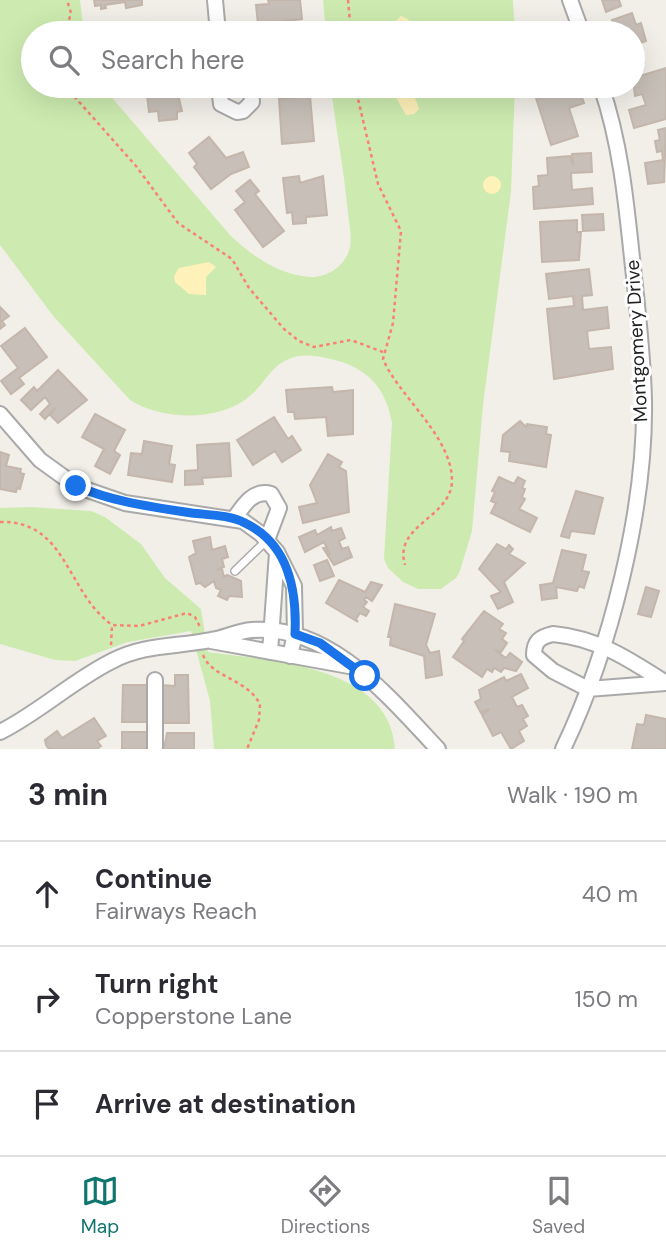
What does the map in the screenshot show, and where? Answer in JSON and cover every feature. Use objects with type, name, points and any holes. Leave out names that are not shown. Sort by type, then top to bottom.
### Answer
[{"type":"street","points":[[215,0],[217,21]]},
{"type":"street","points":[[570,0],[578,21]]},
{"type":"street","points":[[220,98],[221,104],[237,112],[243,111],[252,102],[252,98]]},
{"type":"street","name":"Montgomery Drive","points":[[563,749],[578,718],[602,644],[637,504],[644,402],[625,198],[604,98]]},
{"type":"street","points":[[0,414],[40,460],[76,486],[125,503],[234,519],[253,528],[277,552],[294,586],[295,634],[290,656]]},
{"type":"street","points":[[234,519],[250,499],[264,492],[271,494],[279,508],[267,540]]},
{"type":"street","points":[[270,652],[277,552]]},
{"type":"street","points":[[0,732],[27,719],[72,683],[114,659],[150,647],[253,630],[295,634],[320,643],[386,694],[438,749]]},
{"type":"street","points":[[553,634],[577,636],[602,644],[666,683],[588,689],[541,663],[534,655],[534,646],[540,637],[553,634]]},
{"type":"street","points":[[205,640],[350,667]]},
{"type":"street","points":[[155,680],[155,749]]},
{"type":"street","name":"Montgomery Drive","points":[[575,749],[578,718]]},
{"type":"lane","points":[[235,570],[267,540]]},
{"type":"path","points":[[67,0],[71,13],[69,21]]},
{"type":"path","points":[[348,0],[350,21]]},
{"type":"path","points":[[76,98],[136,166],[178,223],[232,259],[249,288],[299,341],[314,346],[351,340],[383,352]]},
{"type":"path","points":[[358,98],[378,184],[401,231],[393,323],[383,352],[388,369],[412,400],[447,457],[452,480],[442,506],[409,536],[403,552],[405,565]]},
{"type":"path","points":[[0,522],[24,525],[53,542],[84,598],[112,625],[139,626],[187,613],[198,622],[205,640],[206,662],[247,686],[260,704],[259,720],[247,749]]},
{"type":"path","points":[[112,625],[110,636],[114,659]]},
{"type":"green space","points":[[0,0],[80,0],[83,21],[21,21],[21,98],[112,98],[230,235],[247,250],[288,273],[317,277],[330,273],[345,259],[350,247],[333,98],[515,98],[511,192],[483,405],[472,531],[456,578],[441,589],[418,589],[403,582],[388,568],[384,559],[392,423],[385,399],[364,373],[331,359],[299,356],[277,366],[251,395],[224,410],[192,416],[143,407],[130,400],[54,317],[0,245]]},
{"type":"green space","points":[[323,0],[513,0],[514,21],[325,21]]},
{"type":"green space","points":[[0,508],[91,511],[105,517],[141,544],[165,578],[201,609],[208,652],[293,664],[323,672],[350,684],[372,700],[388,721],[395,749],[214,749],[210,701],[191,631],[128,642],[75,661],[55,660],[0,644]]},
{"type":"sand","points":[[401,16],[409,21],[396,21]]},
{"type":"sand","points":[[396,98],[415,98],[419,109],[414,114],[406,115]]},
{"type":"sand","points":[[492,176],[498,179],[501,185],[498,191],[492,194],[486,191],[483,185],[486,179]]},
{"type":"sand","points":[[209,262],[216,267],[206,277],[206,295],[189,294],[175,282],[174,276],[179,268]]},
{"type":"building","points":[[94,0],[142,0],[142,5],[126,8],[125,2],[105,5],[106,8],[101,9],[101,5],[95,6]]},
{"type":"building","points":[[268,0],[300,0],[302,19],[258,21],[256,5],[269,4]]},
{"type":"building","points":[[602,0],[619,0],[621,6],[606,12]]},
{"type":"building","points":[[632,13],[635,21],[612,21]]},
{"type":"building","points":[[666,68],[666,119],[634,128],[629,110],[646,105],[643,98],[645,74]]},
{"type":"building","points":[[147,98],[179,98],[182,111],[177,112],[177,119],[159,121],[158,111],[149,112]]},
{"type":"building","points":[[310,98],[314,141],[282,144],[279,99]]},
{"type":"building","points":[[536,98],[582,98],[584,103],[569,108],[578,136],[551,145]]},
{"type":"building","points":[[666,128],[664,182],[648,184],[645,163],[663,160],[662,151],[657,152],[655,141],[660,140],[658,130]]},
{"type":"building","points":[[209,137],[226,158],[243,152],[249,167],[231,174],[211,189],[194,167],[197,164],[189,153]]},
{"type":"building","points":[[591,153],[592,172],[571,173],[572,190],[592,188],[593,204],[534,209],[533,187],[539,186],[538,176],[548,175],[547,158],[570,156],[573,165],[572,154]]},
{"type":"building","points":[[299,176],[300,183],[323,176],[327,215],[306,217],[306,223],[293,224],[292,212],[287,213],[283,178]]},
{"type":"building","points":[[250,180],[259,191],[255,194],[284,231],[263,247],[235,210],[245,202],[236,191]]},
{"type":"building","points":[[603,214],[604,230],[583,231],[582,215]]},
{"type":"building","points":[[577,220],[577,232],[581,232],[579,260],[542,262],[540,222]]},
{"type":"building","points":[[589,269],[592,295],[582,296],[583,310],[607,307],[609,328],[587,331],[589,349],[611,347],[613,369],[554,379],[547,309],[574,306],[573,296],[549,299],[546,274]]},
{"type":"building","points":[[0,307],[9,316],[2,321],[5,325],[0,329]]},
{"type":"building","points":[[25,328],[47,357],[19,378],[24,384],[11,394],[1,381],[18,368],[1,346]]},
{"type":"building","points":[[58,370],[87,400],[58,423],[50,415],[55,408],[45,419],[40,414],[50,404],[45,397],[31,410],[21,400],[34,387],[37,391]]},
{"type":"building","points":[[332,387],[333,392],[353,390],[353,434],[328,436],[326,417],[295,419],[294,412],[288,412],[286,390]]},
{"type":"building","points":[[95,414],[125,430],[114,451],[120,455],[110,474],[95,466],[104,449],[82,437]]},
{"type":"building","points":[[274,417],[288,439],[292,436],[301,450],[282,462],[275,451],[253,465],[237,440]]},
{"type":"building","points":[[520,421],[526,427],[527,424],[547,427],[546,434],[551,435],[546,467],[509,461],[510,452],[501,451],[503,435]]},
{"type":"building","points":[[144,441],[172,446],[169,464],[175,465],[172,482],[128,475],[131,453],[142,454]]},
{"type":"building","points":[[229,443],[231,476],[202,478],[203,484],[185,485],[185,471],[198,470],[197,445]]},
{"type":"building","points":[[0,452],[9,455],[6,466],[21,469],[20,473],[24,474],[20,489],[17,488],[16,492],[0,489]]},
{"type":"building","points":[[328,454],[342,462],[339,467],[346,471],[349,512],[303,523],[299,507],[317,503],[310,485]]},
{"type":"building","points":[[499,477],[514,484],[518,477],[525,481],[522,497],[525,499],[519,509],[537,518],[530,532],[491,513],[496,503],[491,501],[495,492],[492,491]]},
{"type":"building","points":[[576,491],[603,498],[594,534],[571,531],[569,538],[561,536]]},
{"type":"building","points":[[331,527],[332,531],[341,528],[345,538],[339,541],[342,549],[348,547],[352,557],[334,565],[323,548],[326,547],[330,555],[324,542],[305,552],[299,537],[315,530],[317,535]]},
{"type":"building","points":[[210,537],[212,550],[225,546],[228,557],[222,559],[224,567],[217,570],[222,569],[224,577],[227,575],[241,581],[242,597],[229,596],[227,600],[218,596],[221,590],[216,588],[214,581],[205,587],[200,583],[196,584],[189,557],[196,553],[193,541]]},
{"type":"building","points":[[497,544],[506,549],[509,545],[513,549],[509,554],[525,563],[504,582],[513,602],[498,609],[491,596],[501,592],[479,569]]},
{"type":"building","points":[[562,550],[586,555],[582,571],[589,572],[584,588],[579,586],[577,591],[556,587],[557,598],[542,600],[540,585],[553,583]]},
{"type":"building","points":[[327,560],[334,576],[320,581],[314,565]]},
{"type":"building","points":[[339,580],[365,592],[371,582],[382,585],[372,601],[366,597],[364,600],[367,602],[363,607],[369,611],[366,616],[360,613],[356,619],[358,622],[326,603]]},
{"type":"building","points":[[646,587],[659,591],[651,617],[638,614]]},
{"type":"building","points":[[395,604],[435,614],[426,645],[430,653],[439,651],[442,675],[426,678],[424,656],[390,645],[391,637],[388,637]]},
{"type":"building","points":[[484,611],[503,624],[499,629],[506,633],[502,639],[507,643],[501,652],[495,650],[506,658],[510,653],[522,662],[516,671],[504,668],[501,672],[494,668],[492,672],[487,669],[482,677],[453,657],[464,641],[462,639]]},
{"type":"building","points":[[521,674],[528,688],[512,697],[517,707],[522,705],[528,716],[523,719],[527,726],[519,731],[524,741],[511,749],[501,732],[493,736],[482,715],[489,709],[481,713],[475,702],[481,699],[479,690],[504,677],[506,681]]},
{"type":"building","points":[[175,675],[188,675],[189,723],[161,723],[162,685],[175,686]]},
{"type":"building","points":[[123,685],[150,685],[150,722],[122,722]]},
{"type":"building","points":[[646,715],[666,719],[666,749],[632,749],[637,724],[644,725]]},
{"type":"building","points":[[94,718],[106,736],[97,741],[101,746],[97,749],[49,749],[46,745],[45,740],[57,731],[62,738]]},
{"type":"building","points":[[122,732],[150,732],[152,749],[122,749]]},
{"type":"building","points":[[167,733],[194,733],[194,749],[164,749]]},
{"type":"route","points":[[76,486],[125,503],[243,521],[272,544],[289,572],[294,586],[295,634],[304,635],[320,643],[365,676]]}]
